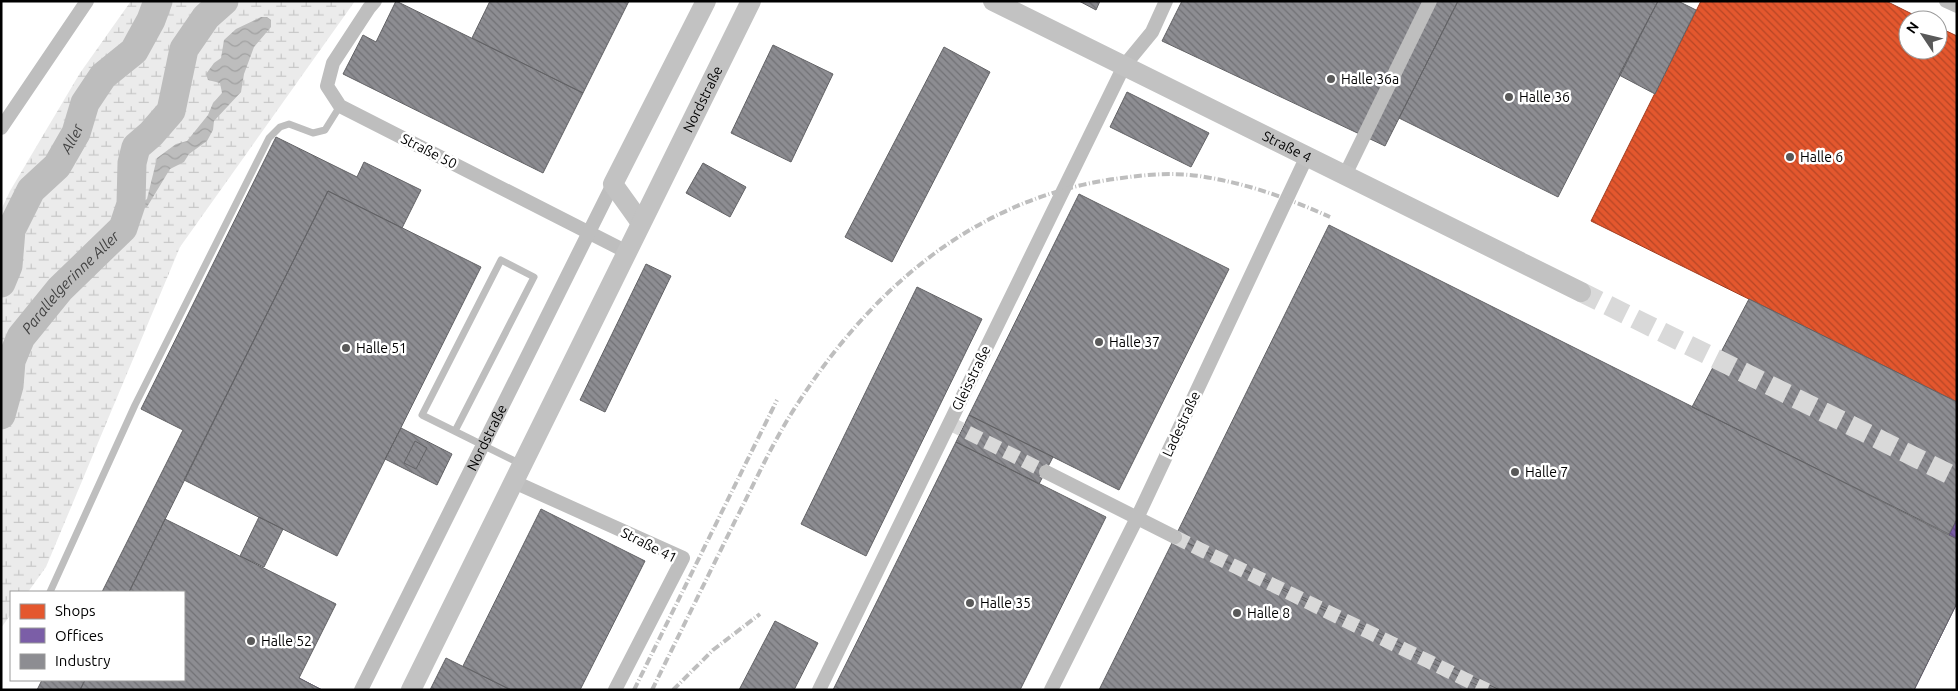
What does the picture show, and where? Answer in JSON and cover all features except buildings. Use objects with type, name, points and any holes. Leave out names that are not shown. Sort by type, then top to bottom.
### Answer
[{"type":"street","points":[[1,128],[86,1]]},
{"type":"street","points":[[340,106],[327,86],[334,63],[375,1]]},
{"type":"street","name":"Nordstraße","points":[[361,690],[706,1]]},
{"type":"street","name":"Nordstraße","points":[[411,690],[751,1]]},
{"type":"street","name":"Straße 4","points":[[993,1],[1581,292]]},
{"type":"street","name":"Gleisstraße","points":[[819,690],[1124,66],[1152,32],[1166,1]]},
{"type":"street","points":[[1345,175],[1430,1]]},
{"type":"street","points":[[1946,1],[1957,6]]},
{"type":"street","name":"Straße 50","points":[[340,106],[627,252]]},
{"type":"street","name":"Ladestraße","points":[[1052,690],[1137,518],[1307,156]]},
{"type":"street","points":[[613,184],[641,223]]},
{"type":"street","name":"Straße 41","points":[[517,472],[682,558],[615,690]]},
{"type":"street","points":[[1046,472],[1175,537]]},
{"type":"lane","points":[[50,591],[136,405],[269,138],[280,127],[289,124],[313,133],[325,130],[340,106]]},
{"type":"lane","points":[[455,431],[534,277],[501,260],[422,415],[483,446],[517,472]]},
{"type":"green space","points":[[131,1],[355,1],[180,247],[46,567],[29,591],[10,591],[10,615],[1,628],[1,210],[10,191],[80,73]]},
{"type":"water","points":[[261,17],[267,17],[271,20],[271,27],[254,47],[244,74],[241,92],[214,121],[213,130],[207,141],[189,154],[184,162],[170,169],[147,207],[139,209],[131,204],[140,204],[147,199],[157,158],[176,144],[187,141],[208,115],[213,103],[222,93],[220,83],[208,80],[206,74],[214,63],[221,58],[224,40],[236,29]]},
{"type":"waterway","name":"Aller","points":[[1,283],[8,266],[11,230],[31,190],[57,166],[76,133],[85,103],[103,76],[134,51],[151,20],[158,1]]},
{"type":"waterway","name":"Parallelgerinne Aller","points":[[1,415],[9,386],[11,361],[21,337],[60,289],[123,228],[131,204],[132,163],[136,147],[151,134],[171,111],[184,49],[206,17],[224,1]]},
{"type":"tunnel","points":[[1581,292],[1957,478]]},
{"type":"tunnel","points":[[949,423],[1046,472]]},
{"type":"tunnel","points":[[1175,537],[1487,690]]},
{"type":"railway","points":[[652,690],[762,466],[791,414],[821,370],[853,330],[888,292],[927,259],[968,231],[1013,208],[1062,190],[1135,176],[1178,174],[1216,179],[1266,192],[1330,217]]},
{"type":"railway","points":[[634,690],[777,400]]},
{"type":"railway","points":[[673,690],[713,650],[760,614]]},
{"type":"place","name":"Halle 36a","points":[[1331,79]]},
{"type":"place","name":"Halle 36","points":[[1509,97]]},
{"type":"place","name":"Halle 6","points":[[1790,157]]},
{"type":"place","name":"Halle 37","points":[[1099,342]]},
{"type":"place","name":"Halle 51","points":[[346,348]]},
{"type":"place","name":"Halle 7","points":[[1515,472]]},
{"type":"place","name":"Halle 35","points":[[970,603]]},
{"type":"place","name":"Halle 8","points":[[1237,613]]},
{"type":"place","name":"Halle 52","points":[[251,641]]}]
